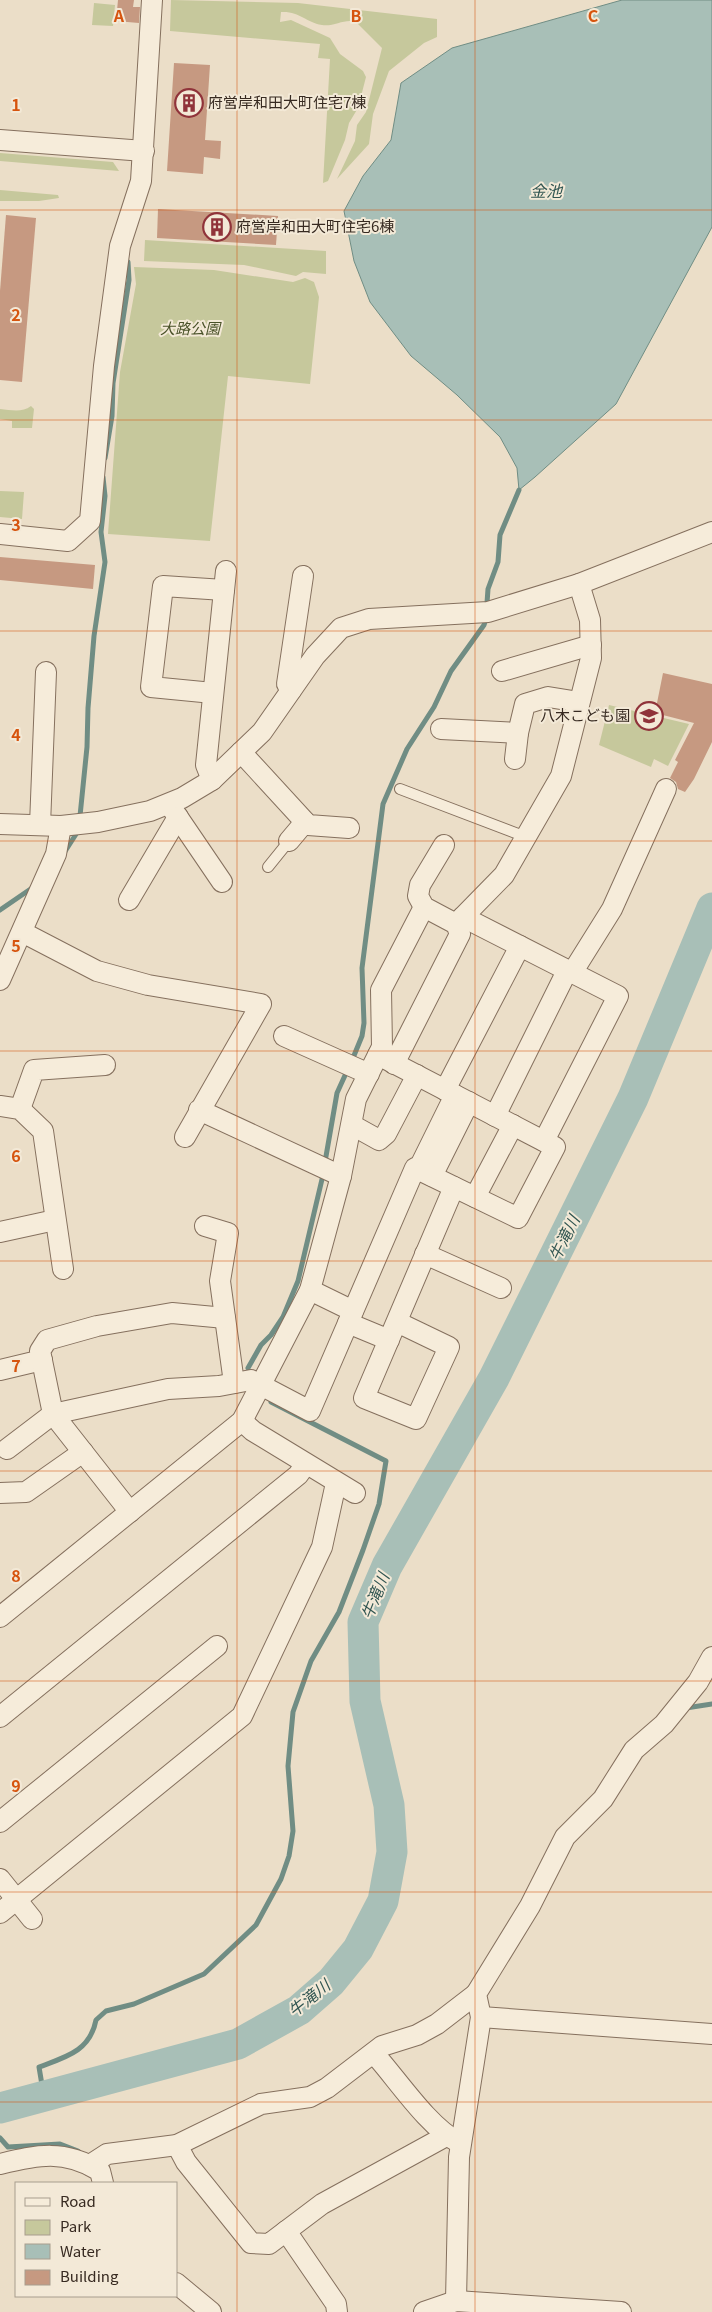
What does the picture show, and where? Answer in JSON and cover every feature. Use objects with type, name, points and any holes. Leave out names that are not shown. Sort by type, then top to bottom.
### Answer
[{"type":"street","points":[[0,534],[68,541],[90,521],[104,366],[120,246],[141,181],[152,0]]},
{"type":"street","points":[[0,140],[144,151]]},
{"type":"street","points":[[129,900],[173,810],[212,780],[262,732],[315,656],[341,628],[369,619],[488,612],[579,584],[712,532]]},
{"type":"street","points":[[291,690],[287,684],[303,576]]},
{"type":"street","points":[[212,780],[206,765],[214,693],[225,581],[163,586],[151,687],[214,693]]},
{"type":"street","points":[[0,1618],[242,1421],[260,1383],[310,1290],[341,1176],[356,1099],[369,1074],[386,1059],[460,934],[460,920],[504,875],[561,776],[591,658],[590,620],[579,584]]},
{"type":"street","points":[[502,671],[591,645]]},
{"type":"street","points":[[40,825],[46,672]]},
{"type":"street","points":[[515,759],[518,734],[525,704],[548,697],[579,702]]},
{"type":"street","points":[[441,729],[518,734]]},
{"type":"street","points":[[241,752],[308,825],[348,828]]},
{"type":"street","points":[[474,1197],[504,1120],[569,972],[612,909],[666,789]]},
{"type":"street","points":[[0,824],[61,826],[107,820],[150,811],[173,810]]},
{"type":"street","points":[[173,810],[222,882]]},
{"type":"street","points":[[290,841],[305,822]]},
{"type":"street","points":[[0,980],[56,854],[61,826]]},
{"type":"street","points":[[444,845],[420,885],[418,896],[424,907],[460,920],[520,946],[618,996],[544,1141]]},
{"type":"street","points":[[7,1449],[53,1414],[168,1389],[219,1386],[252,1380],[310,1410],[415,1168],[518,1218],[555,1147],[386,1059],[382,1047],[381,990],[424,907]]},
{"type":"street","points":[[22,932],[97,971],[148,985],[260,1004],[185,1137]]},
{"type":"street","points":[[425,1173],[520,946]]},
{"type":"street","points":[[284,1036],[369,1074]]},
{"type":"street","points":[[20,1108],[34,1070],[106,1065]]},
{"type":"street","points":[[352,1125],[379,1140],[386,1134],[417,1075]]},
{"type":"street","points":[[0,1106],[20,1108],[43,1130],[63,1269]]},
{"type":"street","points":[[199,1110],[341,1176]]},
{"type":"street","points":[[310,1290],[350,1317],[393,1331],[450,1347],[416,1419],[364,1398],[393,1331],[425,1254],[454,1187]]},
{"type":"street","points":[[0,1232],[55,1220]]},
{"type":"street","points":[[205,1226],[228,1233],[220,1281],[234,1384]]},
{"type":"street","points":[[425,1254],[501,1288]]},
{"type":"street","points":[[130,1512],[53,1414],[40,1351],[46,1340],[97,1326],[172,1313],[225,1318]]},
{"type":"street","points":[[0,1370],[42,1360]]},
{"type":"street","points":[[242,1421],[253,1431],[355,1493]]},
{"type":"street","points":[[0,1493],[26,1492],[83,1452]]},
{"type":"street","points":[[0,1717],[298,1475],[306,1464]]},
{"type":"street","points":[[0,1914],[242,1716],[322,1547],[336,1483]]},
{"type":"street","points":[[0,1822],[216,1646]]},
{"type":"street","points":[[90,2165],[107,2154],[177,2145],[261,2104],[310,2097],[327,2088],[382,2046],[417,2035],[437,2024],[476,1994],[530,1906],[565,1837],[603,1799],[634,1750],[664,1724],[698,1682],[712,1657]]},
{"type":"street","points":[[0,1879],[32,1919]]},
{"type":"street","points":[[456,2301],[454,2140],[481,2017],[476,1994]]},
{"type":"street","points":[[481,2017],[712,2034]]},
{"type":"street","points":[[378,2057],[454,2140]]},
{"type":"street","points":[[177,2145],[186,2162],[251,2243],[269,2244],[322,2204],[454,2140]]},
{"type":"street","points":[[0,2164],[32,2156],[56,2156],[83,2160],[100,2171],[103,2182]]},
{"type":"street","points":[[286,2231],[336,2304],[337,2312]]},
{"type":"street","points":[[178,2285],[210,2312]]},
{"type":"street","points":[[424,2312],[456,2301],[481,2307],[621,2312]]},
{"type":"lane","points":[[400,789],[526,837]]},
{"type":"lane","points":[[268,867],[290,841]]},
{"type":"green space","points":[[171,0],[298,3],[437,19],[437,37],[424,43],[389,71],[373,114],[369,144],[337,179],[355,141],[357,125],[366,112],[382,48],[356,22],[348,21],[322,25],[293,13],[281,12],[280,22],[291,20],[330,38],[340,54],[363,71],[366,77],[358,108],[349,123],[345,140],[328,181],[323,183],[330,59],[318,58],[320,44],[170,31]]},
{"type":"green space","points":[[94,3],[115,5],[113,26],[92,25]]},
{"type":"green space","points":[[0,153],[113,162],[119,171],[0,161]]},
{"type":"green space","points":[[0,190],[58,195],[59,198],[39,201],[0,201]]},
{"type":"green space","points":[[145,240],[326,251],[326,274],[303,272],[296,276],[244,265],[144,261]]},
{"type":"green space","name":"大路公園","points":[[134,267],[214,270],[293,282],[305,278],[314,282],[319,297],[310,384],[228,376],[210,541],[108,534],[120,372],[136,284]]},
{"type":"green space","points":[[31,406],[34,409],[32,428],[12,428],[12,421],[0,419],[0,409],[20,410]]},
{"type":"green space","points":[[0,491],[24,492],[22,519],[0,517]]},
{"type":"green space","points":[[609,705],[689,724],[668,766],[654,759],[651,767],[599,745]]},
{"type":"water","name":"金池","points":[[622,0],[712,0],[712,227],[616,404],[519,490],[517,468],[500,437],[457,395],[411,356],[370,302],[354,261],[344,211],[363,176],[391,140],[401,83],[452,48]]},
{"type":"building","points":[[118,0],[134,0],[133,7],[140,7],[139,23],[116,21]]},
{"type":"building","name":"府営岸和田大町住宅7棟","points":[[174,63],[210,65],[205,140],[221,141],[220,159],[204,157],[203,174],[167,171]]},
{"type":"building","name":"府営岸和田大町住宅6棟","points":[[158,209],[278,216],[276,245],[157,238]]},
{"type":"building","points":[[6,215],[36,218],[22,382],[0,380],[0,291]]},
{"type":"building","points":[[0,557],[95,565],[93,589],[0,580]]},
{"type":"building","points":[[663,673],[712,684],[712,742],[694,779],[685,792],[678,789],[676,782],[670,778],[678,762],[675,760],[694,723],[655,713]]},
{"type":"waterway","points":[[105,458],[112,416],[113,383],[129,280],[128,262]]},
{"type":"waterway","points":[[80,816],[87,747],[94,636],[105,562],[101,532],[105,496],[103,477]]},
{"type":"waterway","points":[[487,603],[488,589],[498,562],[500,535],[519,490]]},
{"type":"waterway","points":[[353,1058],[362,1036],[364,1023],[362,968],[383,804],[407,749],[434,707],[451,671],[484,625],[486,619]]},
{"type":"waterway","points":[[64,853],[78,831]]},
{"type":"waterway","points":[[0,910],[35,886]]},
{"type":"waterway","name":"牛滝川","points":[[0,2108],[238,2044],[299,2010],[331,1982],[358,1949],[383,1901],[392,1852],[389,1805],[365,1701],[363,1622],[387,1566],[494,1378],[633,1098],[712,908]]},
{"type":"waterway","points":[[325,1162],[337,1093],[347,1071]]},
{"type":"waterway","points":[[248,1368],[261,1345],[271,1335],[283,1317],[298,1281],[323,1175]]},
{"type":"waterway","points":[[44,2097],[39,2067],[67,2056],[82,2046],[93,2031],[96,2020],[106,2011],[134,2004],[204,1974],[256,1925],[281,1879],[289,1856],[293,1831],[288,1766],[293,1712],[311,1661],[339,1612],[363,1550],[379,1504],[386,1461],[271,1402]]},
{"type":"waterway","points":[[686,1708],[712,1704]]},
{"type":"waterway","points":[[0,2138],[8,2147],[60,2144],[78,2151]]},
{"type":"place","name":"府営岸和田大町住宅7棟","points":[[189,103]]},
{"type":"place","name":"府営岸和田大町住宅6棟","points":[[217,227]]},
{"type":"place","name":"八木こども園","points":[[649,716]]}]
